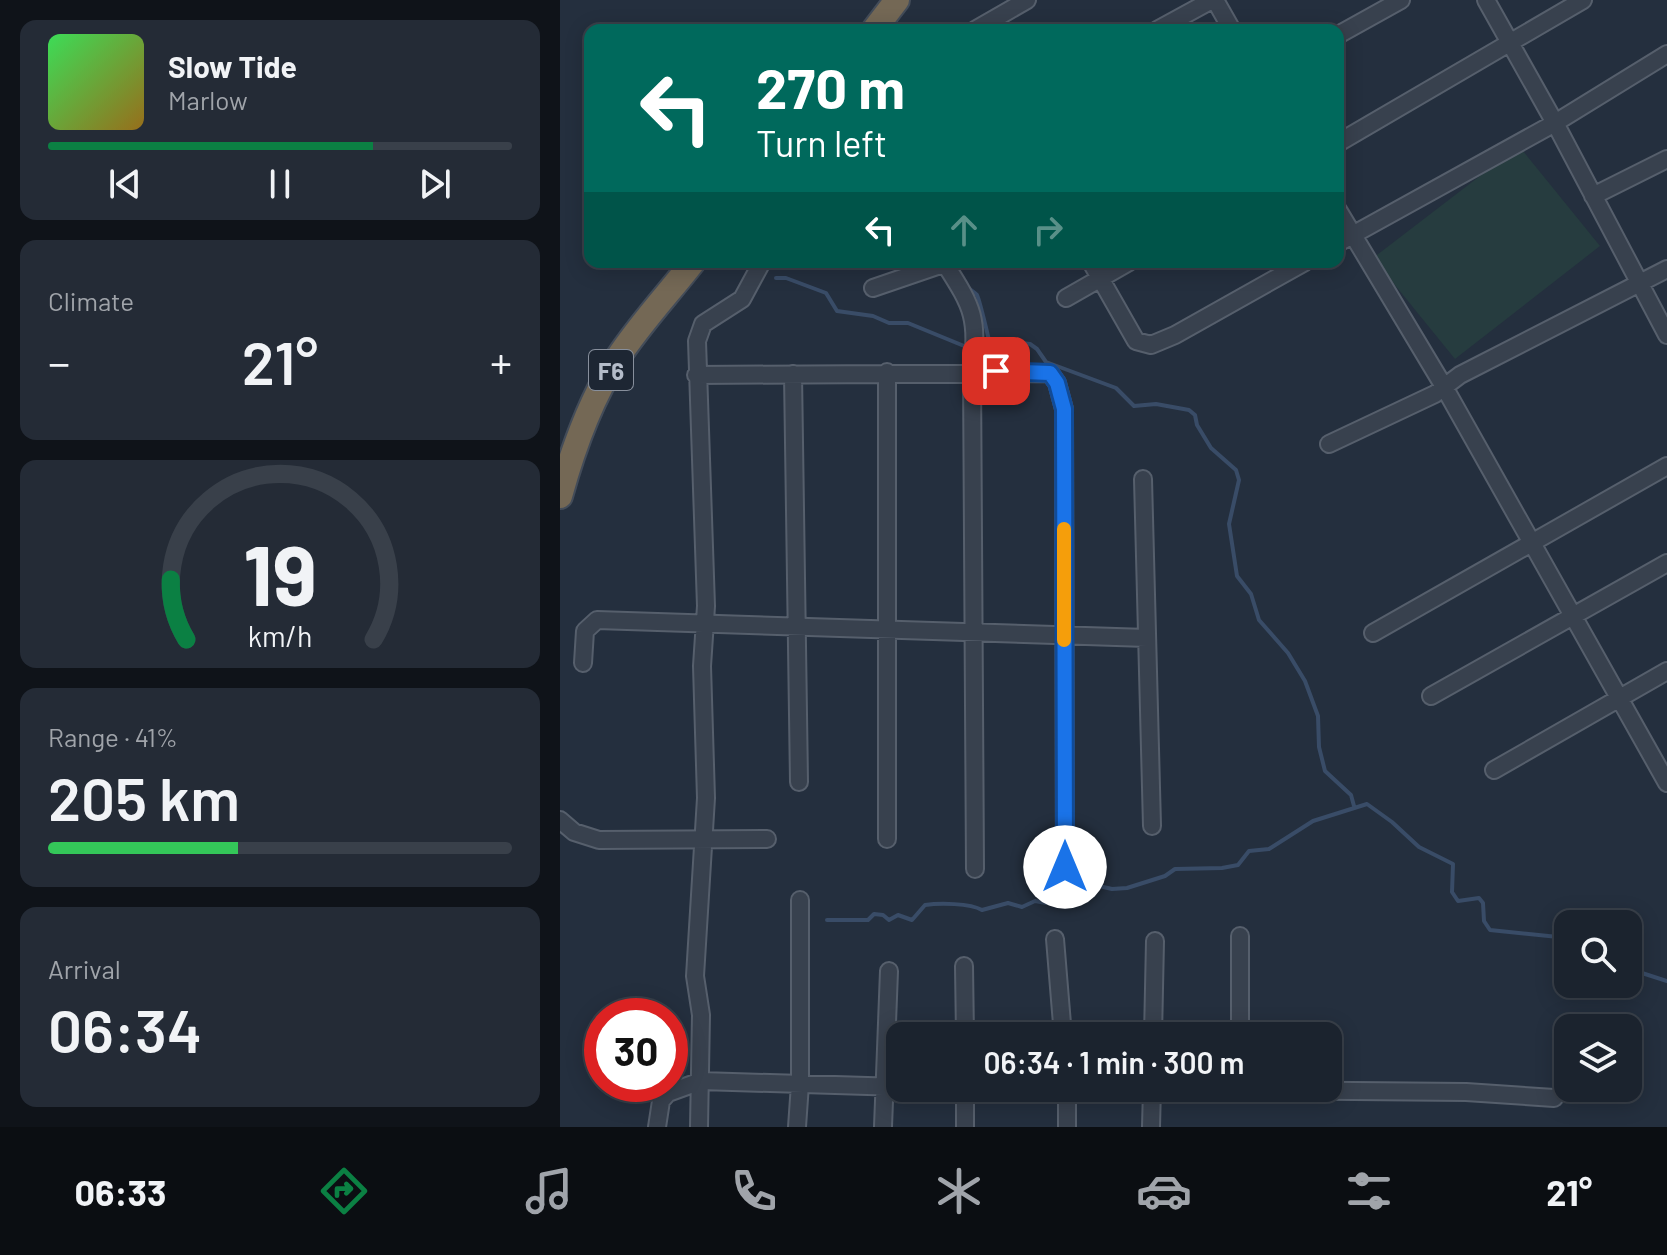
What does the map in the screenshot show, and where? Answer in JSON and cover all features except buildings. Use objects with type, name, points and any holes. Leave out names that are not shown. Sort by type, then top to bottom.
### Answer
[{"type":"highway","points":[[879,24],[897,0]]},
{"type":"highway","name":"F6","points":[[560,496],[592,405],[616,359],[688,268]]},
{"type":"street","points":[[985,24],[1027,0]]},
{"type":"street","points":[[1168,24],[1214,0],[1228,24]]},
{"type":"street","points":[[1344,32],[1401,0]]},
{"type":"street","points":[[1486,0],[1667,335]]},
{"type":"street","points":[[1344,140],[1583,0]]},
{"type":"street","points":[[1667,54],[1555,123],[1346,239],[1444,387],[1667,783]]},
{"type":"street","points":[[1593,196],[1667,159]]},
{"type":"street","points":[[699,1127],[701,1015],[695,976],[706,798],[702,666],[705,623],[697,341],[703,324],[742,299],[759,268]]},
{"type":"street","points":[[873,288],[932,268]]},
{"type":"street","points":[[950,268],[969,301],[976,335],[972,372],[975,869]]},
{"type":"street","points":[[1094,268],[1136,341],[1151,345],[1175,335],[1294,268]]},
{"type":"street","points":[[1066,298],[1118,268]]},
{"type":"street","points":[[1329,444],[1435,394],[1460,375],[1667,269]]},
{"type":"street","points":[[887,372],[887,839]]},
{"type":"street","points":[[696,375],[1050,373],[1057,383],[1064,409],[1065,867]]},
{"type":"street","points":[[793,374],[799,782]]},
{"type":"street","points":[[1373,633],[1667,466]]},
{"type":"street","points":[[1143,479],[1152,826]]},
{"type":"street","points":[[1431,696],[1667,563]]},
{"type":"street","points":[[583,663],[585,631],[597,620],[1147,638]]},
{"type":"street","points":[[1494,770],[1667,671]]},
{"type":"street","points":[[560,820],[574,832],[599,840],[767,839]]},
{"type":"street","points":[[797,1127],[800,1084],[800,900]]},
{"type":"street","points":[[1240,936],[1240,1022]]},
{"type":"street","points":[[1055,939],[1062,1022]]},
{"type":"street","points":[[1153,1022],[1155,941]]},
{"type":"street","points":[[964,966],[965,1022]]},
{"type":"street","points":[[889,971],[890,1022]]},
{"type":"street","points":[[657,1127],[661,1101],[668,1093],[701,1081],[886,1087]]},
{"type":"street","points":[[1342,1090],[1466,1092],[1554,1098]]},
{"type":"street","points":[[883,1127],[889,1102]]},
{"type":"street","points":[[965,1102],[965,1127]]},
{"type":"street","points":[[1067,1102],[1067,1127]]},
{"type":"street","points":[[1151,1127],[1152,1102]]},
{"type":"green space","points":[[1519,146],[1600,246],[1455,359],[1373,258]]},
{"type":"waterway","points":[[776,278],[786,278],[826,293],[837,311],[873,316],[889,323],[908,323],[969,348]]},
{"type":"waterway","points":[[968,287],[977,295],[990,346]]},
{"type":"waterway","points":[[977,348],[1007,349],[1022,343],[1030,344],[1046,362],[1116,388],[1134,406],[1156,404],[1189,410],[1195,415],[1197,425],[1211,448],[1236,470],[1239,480],[1229,524],[1237,576],[1251,594],[1259,620],[1288,653],[1305,681],[1318,716],[1319,747],[1325,771],[1351,795],[1354,806]]},
{"type":"waterway","points":[[827,920],[868,920],[874,914],[883,915],[889,920],[898,915],[912,920],[925,905],[931,904],[962,905],[982,910],[1008,903],[1022,907],[1035,901],[1046,903],[1073,880],[1112,889],[1127,888],[1165,876],[1175,869],[1238,865],[1249,851],[1269,849],[1313,821],[1367,804],[1419,847],[1453,864],[1452,892],[1458,901],[1479,898],[1483,903],[1484,921],[1490,930],[1554,937]]},
{"type":"waterway","points":[[1642,973],[1667,981]]},
{"type":"slow traffic","points":[[1064,529],[1064,640]]},
{"type":"route","points":[[996,371],[1050,373],[1057,383],[1064,409],[1065,867]]}]
